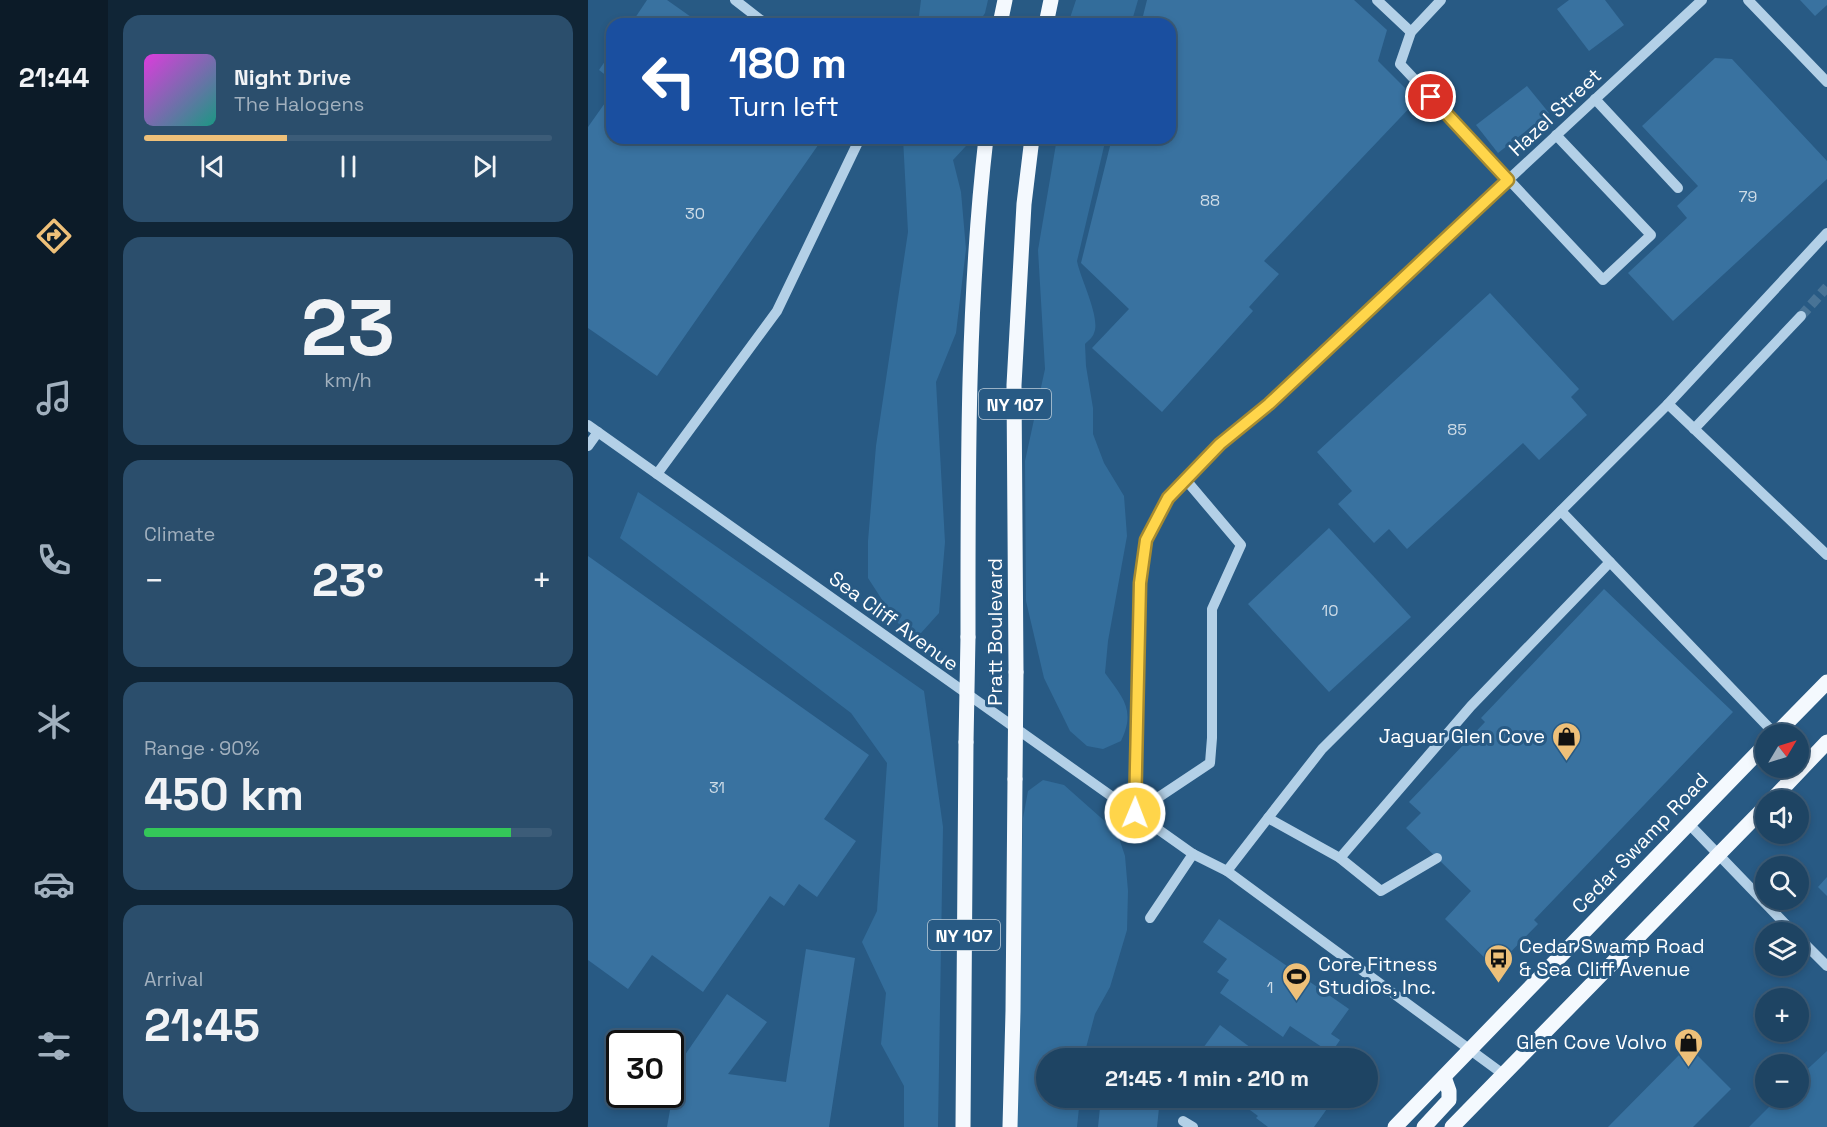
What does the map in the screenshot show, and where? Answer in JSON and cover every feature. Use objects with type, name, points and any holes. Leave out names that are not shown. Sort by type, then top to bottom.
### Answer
[{"type":"main road","points":[[1001,18],[1005,0]]},
{"type":"main road","points":[[1047,18],[1051,0]]},
{"type":"main road","name":"Pratt Boulevard","points":[[963,1127],[969,384],[979,200],[985,144]]},
{"type":"main road","name":"Pratt Boulevard","points":[[1010,1127],[1016,672],[1014,385],[1024,204],[1031,144]]},
{"type":"main road","name":"Cedar Swamp Road","points":[[1786,724],[1827,682]]},
{"type":"main road","points":[[1809,756],[1827,742]]},
{"type":"main road","name":"Cedar Swamp Road","points":[[1395,1127],[1755,755]]},
{"type":"main road","points":[[1780,790],[1789,778]]},
{"type":"main road","points":[[1452,1127],[1755,818]]},
{"type":"main road","points":[[1424,1127],[1449,1100],[1449,1091],[1444,1077]]},
{"type":"street","points":[[735,0],[758,18]]},
{"type":"street","points":[[1377,0],[1411,32]]},
{"type":"street","points":[[1441,0],[1411,32],[1400,64],[1603,280],[1651,235],[1556,135]]},
{"type":"street","name":"Hazel Street","points":[[1135,813],[1140,583],[1146,540],[1168,498],[1220,444],[1269,404],[1701,0]]},
{"type":"street","points":[[1748,0],[1827,82]]},
{"type":"street","points":[[1595,99],[1678,188]]},
{"type":"street","points":[[657,474],[777,311],[857,144]]},
{"type":"street","points":[[1227,871],[1322,749],[1668,404],[1827,232]]},
{"type":"street","points":[[1694,429],[1801,316]]},
{"type":"street","points":[[1668,404],[1827,555]]},
{"type":"street","name":"Sea Cliff Avenue","points":[[588,425],[1193,854],[1227,871],[1503,1074]]},
{"type":"street","points":[[588,446],[598,432]]},
{"type":"street","points":[[1135,813],[1210,763],[1212,609],[1241,545],[1186,480]]},
{"type":"street","points":[[1561,511],[1761,724]]},
{"type":"street","points":[[1340,858],[1471,706],[1610,562]]},
{"type":"street","points":[[1268,818],[1340,858],[1381,891],[1437,858]]},
{"type":"street","points":[[1688,823],[1783,922]]},
{"type":"street","points":[[1150,918],[1193,854]]},
{"type":"street","points":[[1809,948],[1827,966]]},
{"type":"shaded area","points":[[921,0],[988,0],[982,18],[919,18]]},
{"type":"shaded area","points":[[1076,0],[1138,0],[1133,18],[1070,18]]},
{"type":"shaded area","points":[[903,144],[967,144],[953,160],[961,192],[966,249],[956,333],[936,382],[945,542],[939,613],[921,633],[904,631],[868,578],[868,541],[876,446],[908,232]]},
{"type":"shaded area","points":[[1056,144],[1105,144],[1077,261],[1095,318],[1093,334],[1085,344],[1093,408],[1093,434],[1104,463],[1124,496],[1127,536],[1108,641],[1105,673],[1122,697],[1127,712],[1127,721],[1121,741],[1103,749],[1087,746],[1070,731],[1044,678],[1026,601],[1025,461],[1045,369],[1038,250]]},
{"type":"shaded area","points":[[638,492],[924,691],[943,827],[938,1127],[904,1127],[904,1086],[881,1044],[886,993],[862,942],[877,911],[887,763],[851,713],[620,538]]},
{"type":"shaded area","points":[[1043,780],[1064,785],[1117,832],[1125,856],[1128,891],[1127,930],[1110,987],[1095,1014],[1086,1048],[1036,1048],[1036,1108],[1079,1108],[1077,1127],[1014,1127],[1023,818],[1028,791]]},
{"type":"shaded area","points":[[1827,1051],[1827,1127],[1749,1127],[1768,1108],[1809,1108],[1809,1068]]},
{"type":"building","points":[[647,0],[667,0],[692,18],[635,18]]},
{"type":"building","points":[[1147,0],[1354,0],[1387,30],[1378,61],[1417,100],[1264,261],[1279,274],[1249,307],[1253,311],[1162,412],[1092,348],[1129,309],[1081,263],[1111,144],[1176,144],[1176,18],[1142,18]]},
{"type":"building","points":[[1569,0],[1605,0],[1624,25],[1589,51],[1557,9]]},
{"type":"building","points":[[1800,0],[1827,0],[1827,5],[1815,16]]},
{"type":"building","points":[[1715,58],[1732,59],[1827,161],[1827,179],[1673,321],[1628,273],[1687,218],[1677,206],[1698,186],[1642,126]]},
{"type":"building","points":[[606,60],[606,75],[599,70]]},
{"type":"building","points":[[1527,86],[1549,113],[1498,153],[1476,125]]},
{"type":"building","points":[[606,102],[606,144],[819,144],[657,376],[588,328],[588,127]]},
{"type":"building","points":[[1490,293],[1579,389],[1571,397],[1587,415],[1539,460],[1523,443],[1407,549],[1389,529],[1374,543],[1338,504],[1352,491],[1317,452]]},
{"type":"building","points":[[1329,528],[1411,617],[1329,692],[1248,604]]},
{"type":"building","points":[[588,556],[869,755],[824,819],[856,841],[817,897],[799,884],[784,906],[770,896],[703,992],[652,955],[628,989],[588,960]]},
{"type":"building","name":"Jaguar Glen Cove","points":[[1604,589],[1733,712],[1534,920],[1538,924],[1495,968],[1445,919],[1471,891],[1406,828],[1421,813],[1409,802],[1485,722],[1481,718]]},
{"type":"building","points":[[1827,877],[1827,896],[1818,887]]},
{"type":"building","points":[[1219,919],[1349,1009],[1331,1034],[1340,1040],[1334,1048],[1323,1048],[1290,1026],[1283,1037],[1220,993],[1229,980],[1217,972],[1227,959],[1203,942]]},
{"type":"building","points":[[806,949],[855,958],[829,1127],[667,1127],[670,1108],[684,1108],[684,1056],[727,994],[767,1022],[728,1074],[786,1082]]},
{"type":"building","points":[[1220,1025],[1251,1048],[1203,1048]]},
{"type":"building","name":"Glen Cove Volvo","points":[[1688,1046],[1731,1089],[1693,1127],[1608,1127]]},
{"type":"building","points":[[1100,1108],[1159,1108],[1157,1127],[1098,1127]]},
{"type":"building","points":[[1247,1108],[1328,1108],[1314,1127],[1268,1127],[1256,1118],[1258,1116]]},
{"type":"tunnel","points":[[1801,316],[1827,287]]},
{"type":"place","name":"Jaguar Glen Cove","points":[[1566,762]]},
{"type":"place","name":"Cedar Swamp Road & Sea Cliff Avenue","points":[[1498,984]]},
{"type":"place","name":"Core Fitness Studios, Inc.","points":[[1297,1002]]},
{"type":"place","name":"Glen Cove Volvo","points":[[1688,1068]]},
{"type":"route","points":[[1135,813],[1140,583],[1146,540],[1168,498],[1220,444],[1269,404],[1508,180],[1431,97]]}]
